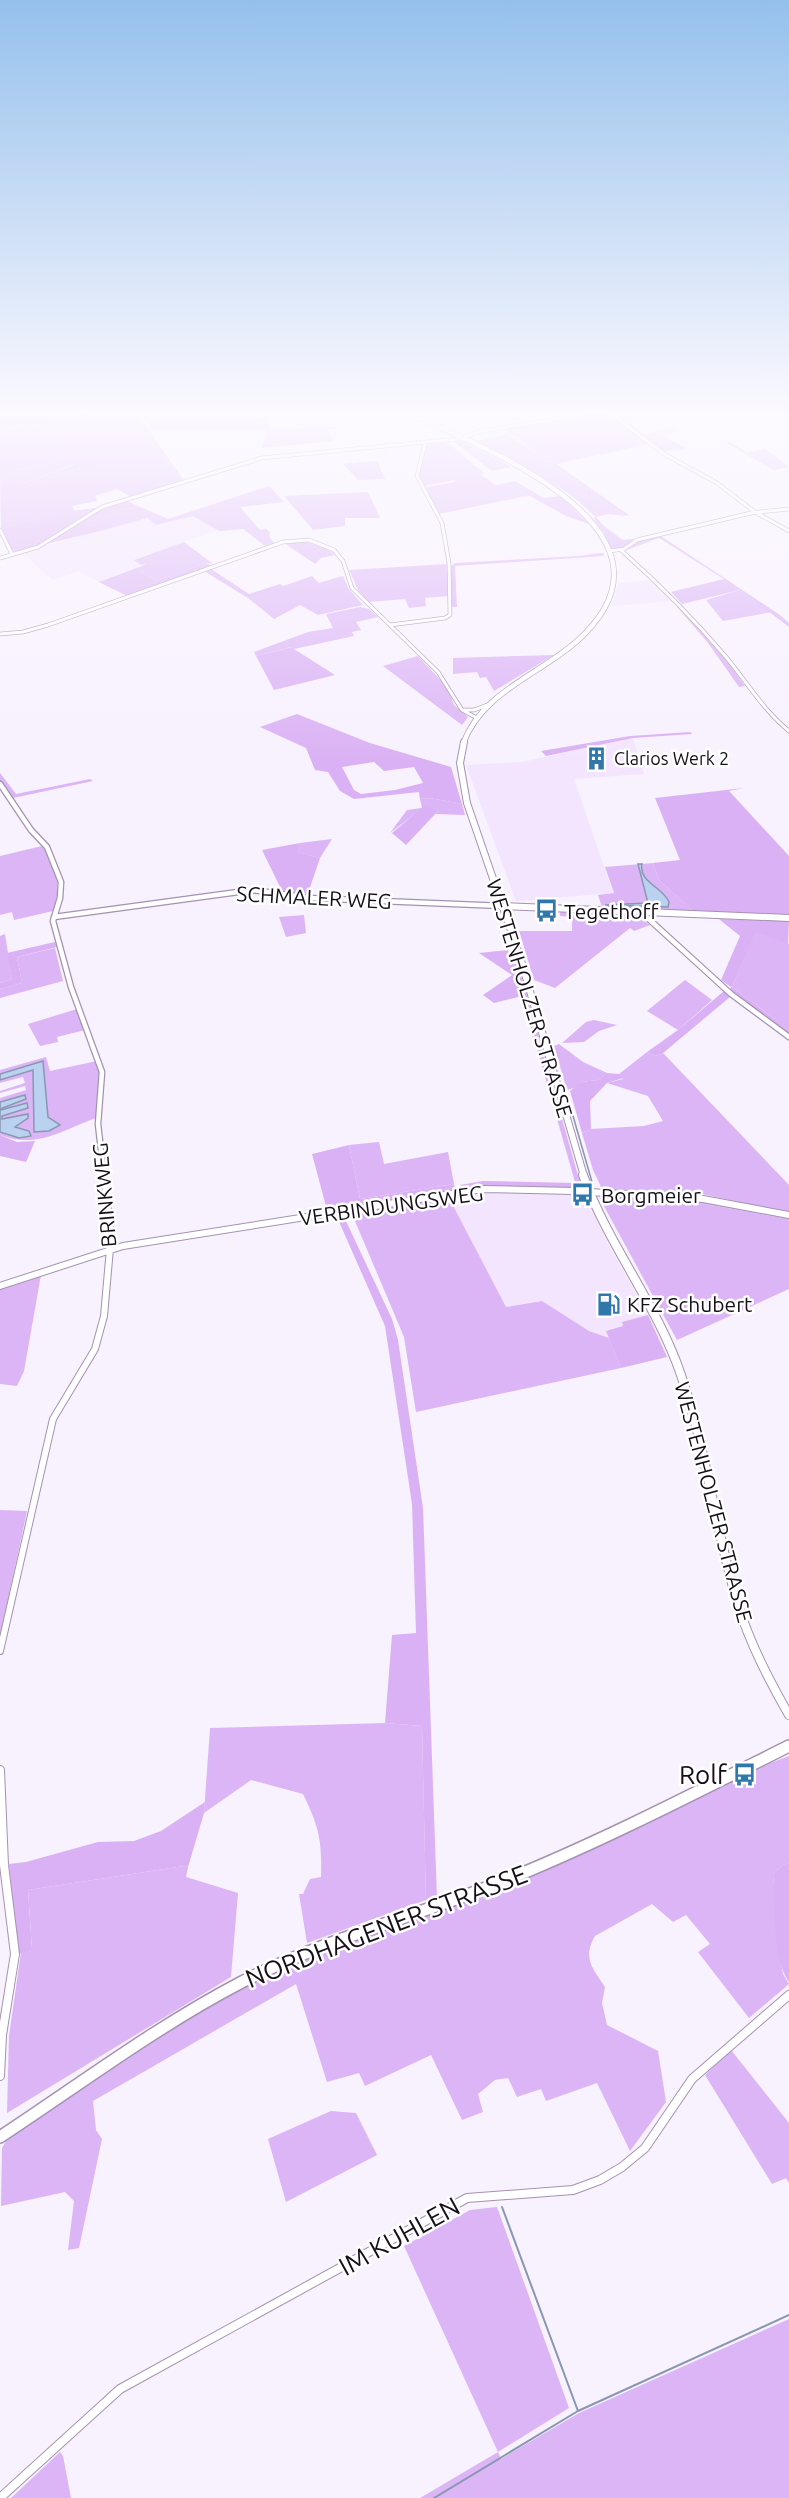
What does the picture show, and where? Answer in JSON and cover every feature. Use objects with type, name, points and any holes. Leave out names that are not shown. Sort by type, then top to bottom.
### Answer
[{"type":"main road","name":"WESTENHOLZER STRASSE","points":[[598,532],[609,551],[612,586],[597,621],[575,644],[491,703],[477,717],[464,740],[461,770],[468,801],[503,906],[589,1191],[655,1316],[679,1369],[698,1428],[723,1549],[738,1605],[761,1662],[789,1715]]},
{"type":"main road","points":[[503,906],[789,918]]},
{"type":"main road","name":"NORDHAGENER STRASSE","points":[[0,2137],[187,2013],[242,1982],[323,1947],[509,1879],[600,1840],[789,1746]]},
{"type":"street","points":[[1,532],[12,554]]},
{"type":"street","points":[[0,558],[38,547],[63,532]]},
{"type":"street","points":[[390,625],[442,619],[450,615],[449,563],[444,532]]},
{"type":"street","points":[[609,551],[622,551],[637,540],[672,532]]},
{"type":"street","points":[[0,634],[23,632],[48,625],[270,546],[300,540],[319,542],[334,550],[343,561],[352,588],[438,672],[461,709],[477,717]]},
{"type":"street","points":[[622,551],[656,579],[686,611],[763,706],[789,731]]},
{"type":"street","points":[[461,709],[474,710],[491,703]]},
{"type":"street","name":"BRINKWEG","points":[[0,784],[51,855],[61,882],[62,891],[54,917],[55,933],[64,967],[102,1072],[98,1124],[110,1226],[104,1316],[99,1336],[95,1349],[53,1419],[0,1651]]},
{"type":"street","name":"SCHMALER WEG","points":[[54,917],[253,890],[308,898],[503,906]]},
{"type":"street","points":[[641,912],[731,994],[789,1037]]},
{"type":"street","name":"VERBINDUNGSWEG","points":[[0,1286],[110,1249],[483,1189],[589,1191],[703,1199],[789,1215]]},
{"type":"street","points":[[0,1770],[4,1865],[15,1954],[2,2035],[0,2076]]},
{"type":"street","name":"IM KUHLEN","points":[[0,2498],[120,2389],[462,2201],[573,2190],[600,2180],[622,2167],[645,2148],[692,2079],[789,1995]]},
{"type":"shaded area","points":[[2,532],[97,532],[13,552]]},
{"type":"shaded area","points":[[97,532],[213,532],[134,559],[141,565],[99,582],[78,571],[52,580],[22,552]]},
{"type":"shaded area","points":[[246,532],[270,532],[269,536],[274,543],[265,546]]},
{"type":"shaded area","points":[[611,532],[623,540],[661,536],[780,615],[789,623],[789,627],[740,590],[682,604],[671,592],[724,579],[659,538],[624,551],[611,550],[604,533]]},
{"type":"shaded area","points":[[184,542],[213,564],[206,563],[157,581],[139,570],[147,564],[141,565],[134,560]]},
{"type":"shaded area","points":[[284,543],[317,544],[335,555],[321,558],[315,564]]},
{"type":"shaded area","points":[[603,553],[604,556],[455,566],[457,607],[452,607],[450,567],[455,563]]},
{"type":"shaded area","points":[[206,563],[211,566],[127,596],[99,582],[147,564],[152,565],[139,570],[157,581]]},
{"type":"shaded area","points":[[447,564],[448,596],[425,598],[426,606],[409,608],[405,599],[368,602],[358,590],[349,570]]},
{"type":"shaded area","points":[[211,569],[249,594],[280,584],[284,587],[248,598],[204,571]]},
{"type":"shaded area","points":[[312,576],[319,583],[343,576],[349,589],[363,605],[318,615],[300,605],[274,619],[248,598]]},
{"type":"shaded area","points":[[653,580],[674,601],[612,606],[618,583]]},
{"type":"shaded area","points":[[740,590],[772,612],[723,621],[706,600]]},
{"type":"shaded area","points":[[672,601],[730,665],[745,686],[739,687],[708,643]]},
{"type":"shaded area","points":[[360,607],[369,609],[378,617],[356,622],[361,630],[352,632],[354,636],[294,649],[291,647],[256,656],[254,652],[308,632],[333,628],[326,614]]},
{"type":"shaded area","points":[[292,647],[335,675],[274,690],[256,656]]},
{"type":"shaded area","points":[[554,655],[494,691],[486,677],[480,678],[477,672],[453,674],[453,658]]},
{"type":"shaded area","points":[[418,656],[447,687],[454,705],[468,717],[462,725],[383,666]]},
{"type":"shaded area","points":[[297,714],[370,743],[451,767],[462,804],[430,798],[420,799],[419,792],[354,799],[340,791],[328,772],[315,770],[306,748],[260,727]],"holes":[[[374,762],[384,771],[414,767],[423,783],[395,790],[361,794],[354,790],[342,767]]]},
{"type":"shaded area","points":[[690,732],[692,734],[633,738],[546,756],[541,751],[630,736]]},
{"type":"shaded area","points":[[633,738],[644,774],[574,779],[613,893],[516,901],[466,765],[522,762]]},
{"type":"shaded area","points":[[0,773],[16,794],[90,779],[93,781],[13,798],[0,781]]},
{"type":"shaded area","points":[[744,788],[729,791],[789,856],[789,915],[693,911],[659,880],[653,863],[680,860],[655,798]]},
{"type":"shaded area","points":[[430,798],[462,804],[465,815],[435,814],[438,811],[424,807],[390,833],[407,810],[422,808],[420,799]]},
{"type":"shaded area","points":[[424,806],[438,811],[406,845],[392,833]]},
{"type":"shaded area","points":[[332,839],[320,858],[296,852],[300,843]]},
{"type":"shaded area","points":[[300,843],[297,852],[320,858],[307,896],[283,893],[262,850]]},
{"type":"shaded area","points":[[42,846],[51,861],[56,877],[57,894],[53,911],[14,920],[12,912],[0,915],[0,856]]},
{"type":"shaded area","points":[[653,863],[659,880],[693,911],[602,907],[598,895],[614,893],[605,867]]},
{"type":"shaded area","points":[[560,911],[637,915],[650,925],[634,931],[630,928],[555,988],[534,980],[519,931],[572,931],[570,917],[560,916]]},
{"type":"shaded area","points":[[304,915],[306,933],[286,937],[279,917]]},
{"type":"shaded area","points":[[719,919],[789,921],[788,944],[756,932],[732,987],[789,1030],[789,1034],[730,990],[731,987],[721,980],[740,936]]},
{"type":"shaded area","points":[[756,931],[789,944],[789,1030],[732,987]]},
{"type":"shaded area","points":[[5,934],[12,979],[0,983],[0,936]]},
{"type":"shaded area","points":[[55,942],[57,947],[17,957],[22,983],[0,989],[0,983],[12,979],[7,953]]},
{"type":"shaded area","points":[[55,948],[63,981],[0,998],[0,989],[22,983],[17,957]]},
{"type":"shaded area","points":[[508,950],[509,953],[514,952],[527,995],[494,1003],[483,995],[512,975],[479,953]]},
{"type":"shaded area","points":[[685,980],[712,1000],[678,1030],[647,1011]]},
{"type":"shaded area","points":[[724,991],[730,997],[663,1053],[655,1056],[647,1052],[678,1030]]},
{"type":"shaded area","points":[[527,995],[581,1186],[577,1189],[522,996]]},
{"type":"shaded area","points":[[77,1009],[85,1030],[57,1037],[58,1042],[40,1046],[28,1024]]},
{"type":"shaded area","points":[[594,1020],[617,1025],[599,1031],[584,1042],[562,1043],[586,1022]]},
{"type":"shaded area","points":[[559,1044],[583,1062],[607,1073],[598,1080],[581,1082],[577,1087],[567,1090],[554,1046]]},
{"type":"shaded area","points":[[647,1052],[655,1056],[663,1053],[789,1185],[789,1213],[702,1194],[602,1189],[593,1170],[582,1133],[591,1129],[644,1126],[663,1121],[648,1096],[607,1083],[623,1079],[619,1074]]},
{"type":"shaded area","points":[[46,1057],[50,1071],[97,1061],[100,1080],[96,1118],[60,1133],[37,1139],[13,1139],[0,1135],[0,1132],[19,1138],[14,1127],[27,1114],[2,1120],[2,1116],[27,1108],[1,1111],[0,1108],[26,1099],[25,1095],[0,1102],[0,1098],[26,1090],[25,1086],[0,1093],[0,1091],[25,1083],[23,1077],[0,1083],[0,1080],[33,1070],[34,1132],[48,1117],[43,1061],[0,1074],[0,1070]]},
{"type":"shaded area","points":[[607,1073],[619,1074],[623,1078],[607,1083],[590,1101],[591,1129],[582,1133],[570,1091],[581,1082],[598,1080]]},
{"type":"shaded area","points":[[0,1135],[17,1142],[35,1141],[26,1162],[0,1156]]},
{"type":"shaded area","points":[[379,1142],[384,1164],[448,1152],[454,1184],[360,1199],[349,1145]]},
{"type":"shaded area","points":[[349,1145],[360,1199],[454,1184],[455,1192],[327,1210],[312,1154]]},
{"type":"shaded area","points":[[483,1181],[575,1183],[577,1189],[465,1190],[460,1185]]},
{"type":"shaded area","points":[[483,1190],[584,1193],[605,1238],[648,1315],[622,1322],[623,1326],[606,1331],[609,1338],[589,1331],[542,1301],[506,1307],[448,1196]]},
{"type":"shaded area","points":[[599,1195],[703,1200],[789,1217],[789,1219],[705,1204],[600,1199]]},
{"type":"shaded area","points":[[448,1196],[506,1307],[542,1301],[589,1331],[609,1338],[621,1368],[416,1412],[404,1337],[352,1214]]},
{"type":"shaded area","points":[[600,1199],[705,1204],[789,1219],[789,1289],[677,1340]]},
{"type":"shaded area","points":[[337,1217],[344,1217],[392,1319],[398,1340],[423,1508],[437,1898],[426,1903],[422,1726],[385,1723],[392,1635],[416,1633],[412,1504],[385,1326]]},
{"type":"shaded area","points":[[41,1275],[24,1371],[17,1386],[0,1384],[0,1289]]},
{"type":"shaded area","points":[[648,1315],[667,1357],[621,1368],[606,1331],[623,1326],[622,1322]]},
{"type":"shaded area","points":[[0,1510],[27,1511],[0,1637]]},
{"type":"shaded area","points":[[385,1723],[422,1726],[426,1900],[307,1943],[299,1894],[303,1894],[310,1879],[321,1877],[321,1864],[316,1825],[303,1794],[251,1780],[204,1813],[210,1728]]},
{"type":"shaded area","points":[[789,1756],[789,1863],[773,1874],[778,1944],[783,1974],[789,1984],[749,2018],[698,1952],[710,1944],[686,1915],[673,1922],[652,1904],[595,1936],[591,1944],[589,1957],[605,1987],[602,2003],[607,2025],[658,2051],[666,2102],[630,2151],[597,2083],[546,2101],[541,2089],[517,2097],[508,2078],[495,2080],[478,2094],[483,2112],[462,2120],[431,2055],[365,2086],[359,2073],[327,2082],[296,1984],[93,2101],[96,2130],[102,2139],[79,2248],[68,2250],[74,2201],[65,2192],[1,2206],[2,2148],[7,2139],[195,2014],[235,1991],[309,1958],[443,1909],[624,1834],[765,1765]]},
{"type":"shaded area","points":[[205,1802],[204,1813],[188,1867],[28,1890],[32,1950],[18,1954],[9,1864],[26,1862],[98,1842],[134,1841],[161,1831]]},
{"type":"shaded area","points":[[789,1863],[789,1982],[777,1945],[773,1874]]},
{"type":"shaded area","points":[[188,1867],[186,1877],[238,1893],[231,1977],[7,2113],[9,2036],[21,1952],[32,1950],[28,1890]]},
{"type":"shaded area","points":[[731,2050],[789,2123],[789,2183],[786,2178],[772,2184],[705,2075]]},
{"type":"shaded area","points":[[331,2111],[356,2113],[377,2155],[286,2202],[268,2139]]},
{"type":"shaded area","points":[[497,2207],[569,2408],[498,2452],[404,2246],[470,2210]]},
{"type":"shaded area","points":[[789,2319],[789,2498],[420,2498],[498,2452],[501,2459],[579,2413]]},
{"type":"shaded area","points":[[60,2452],[63,2456],[71,2498],[11,2498]]},
{"type":"water","points":[[638,864],[642,864],[647,880],[666,897],[669,902],[668,907],[605,905],[648,903]]},
{"type":"water","points":[[43,1061],[48,1117],[60,1125],[49,1131],[34,1132],[33,1070],[0,1080],[0,1074]]},
{"type":"water","points":[[25,1095],[26,1099],[0,1109],[0,1102]]},
{"type":"water","points":[[27,1103],[28,1108],[2,1116],[2,1119],[28,1114],[28,1118],[15,1127],[29,1131],[31,1136],[19,1138],[0,1132],[0,1109]]},
{"type":"waterway","points":[[567,1095],[592,1182]]},
{"type":"waterway","points":[[502,2207],[578,2411]]},
{"type":"waterway","points":[[578,2411],[789,2315]]},
{"type":"waterway","points":[[434,2498],[578,2411]]},
{"type":"place","name":"Clarios Werk 2","points":[[596,758]]},
{"type":"place","name":"Tegethoff","points":[[546,911]]},
{"type":"place","name":"Borgmeier","points":[[583,1195]]},
{"type":"place","name":"KFZ Schubert","points":[[609,1304]]},
{"type":"place","name":"Rolf","points":[[745,1774]]}]
